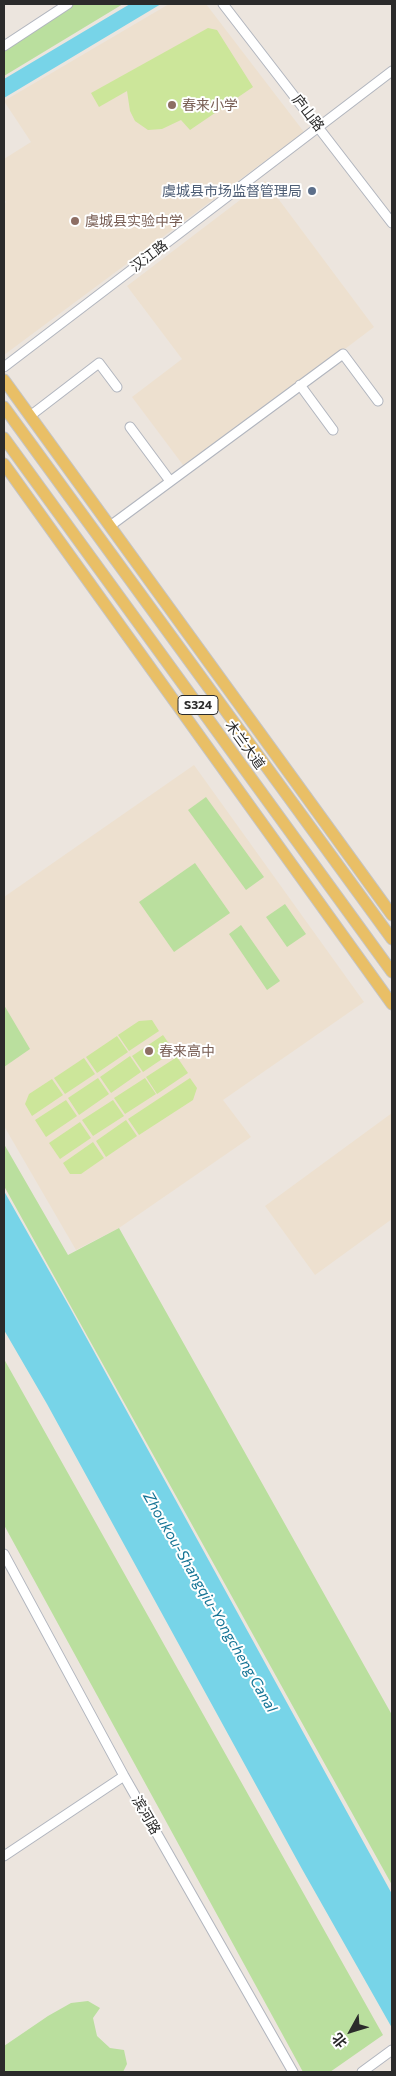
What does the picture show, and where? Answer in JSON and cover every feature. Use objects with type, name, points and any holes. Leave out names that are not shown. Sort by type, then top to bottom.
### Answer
[{"type":"main road","points":[[4,380],[392,915]]},
{"type":"main road","name":"木兰大道","points":[[4,407],[392,939]]},
{"type":"main road","name":"木兰大道","points":[[4,438],[392,972]]},
{"type":"main road","points":[[4,464],[392,1004]]},
{"type":"street","points":[[4,46],[68,4]]},
{"type":"street","name":"庐山路","points":[[223,4],[392,223]]},
{"type":"street","name":"汉江路","points":[[4,367],[392,71]]},
{"type":"street","points":[[110,526],[343,354],[378,401]]},
{"type":"street","points":[[30,416],[99,363],[117,387]]},
{"type":"street","points":[[300,385],[333,430]]},
{"type":"street","points":[[130,428],[170,481]]},
{"type":"street","name":"滨河路","points":[[4,1554],[124,1776],[293,2072]]},
{"type":"street","points":[[4,1856],[124,1776]]},
{"type":"street","points":[[362,2072],[392,2050]]},
{"type":"shaded area","points":[[169,4],[206,4],[304,132],[4,355],[4,204],[6,202],[4,199],[4,159],[31,142],[4,101]]},
{"type":"shaded area","points":[[265,181],[374,327],[186,469],[132,397],[182,359],[127,286]]},
{"type":"shaded area","name":"春来高中","points":[[194,765],[364,1002],[223,1100],[251,1137],[119,1228],[76,1250],[4,1126],[4,897]]},
{"type":"shaded area","points":[[392,1113],[392,1219],[315,1275],[265,1206]]},
{"type":"green space","points":[[74,4],[123,4],[4,76],[4,49]]},
{"type":"green space","points":[[208,28],[217,30],[253,87],[190,130],[181,120],[162,129],[148,130],[135,121],[130,111],[127,91],[99,107],[91,93]]},
{"type":"green space","points":[[206,797],[264,877],[246,890],[188,810]]},
{"type":"green space","points":[[195,863],[230,913],[174,952],[139,902]]},
{"type":"green space","points":[[285,904],[306,934],[287,947],[266,917]]},
{"type":"green space","points":[[241,925],[280,981],[267,990],[229,934]]},
{"type":"green space","points":[[4,1005],[30,1049],[4,1067]]},
{"type":"green space","points":[[152,1020],[159,1031],[129,1051],[118,1035],[139,1021]]},
{"type":"green space","points":[[163,1035],[174,1051],[143,1072],[132,1056]]},
{"type":"green space","points":[[117,1036],[128,1052],[97,1073],[86,1057]]},
{"type":"green space","points":[[130,1056],[141,1072],[111,1093],[100,1077]]},
{"type":"green space","points":[[177,1057],[188,1073],[157,1094],[146,1077]]},
{"type":"green space","points":[[84,1058],[95,1074],[65,1094],[54,1078]]},
{"type":"green space","points":[[98,1078],[109,1094],[79,1115],[68,1098]]},
{"type":"green space","points":[[145,1078],[156,1094],[125,1114],[114,1098]]},
{"type":"green space","points":[[190,1078],[197,1088],[193,1100],[139,1135],[128,1119]]},
{"type":"green space","points":[[52,1079],[63,1095],[32,1116],[25,1104],[29,1094]]},
{"type":"green space","points":[[66,1100],[77,1116],[46,1137],[35,1120]]},
{"type":"green space","points":[[113,1100],[124,1116],[93,1136],[82,1120]]},
{"type":"green space","points":[[126,1120],[137,1136],[106,1157],[96,1141]]},
{"type":"green space","points":[[80,1122],[91,1138],[60,1159],[49,1143]]},
{"type":"green space","points":[[93,1142],[104,1158],[81,1174],[70,1174],[63,1163]]},
{"type":"green space","points":[[4,1144],[68,1255],[119,1228],[392,1715],[392,1885],[4,1186]]},
{"type":"green space","points":[[4,1359],[383,2035],[330,2072],[303,2072],[4,1525]]},
{"type":"green space","points":[[88,2001],[100,2008],[93,2018],[97,2036],[110,2048],[124,2050],[127,2064],[123,2072],[4,2072],[4,2046],[71,2003]]},
{"type":"water","points":[[130,4],[161,4],[4,98],[4,79]]},
{"type":"water","name":"Zhoukou-Shangqiu-Yongcheng Canal","points":[[4,1191],[392,1894],[392,2028],[302,1869],[47,1404],[4,1330]]},
{"type":"place","name":"春来小学","points":[[172,105]]},
{"type":"place","name":"虞城县市场监督管理局","points":[[312,191]]},
{"type":"place","name":"虞城县实验中学","points":[[75,221]]},
{"type":"place","name":"春来高中","points":[[149,1051]]}]
